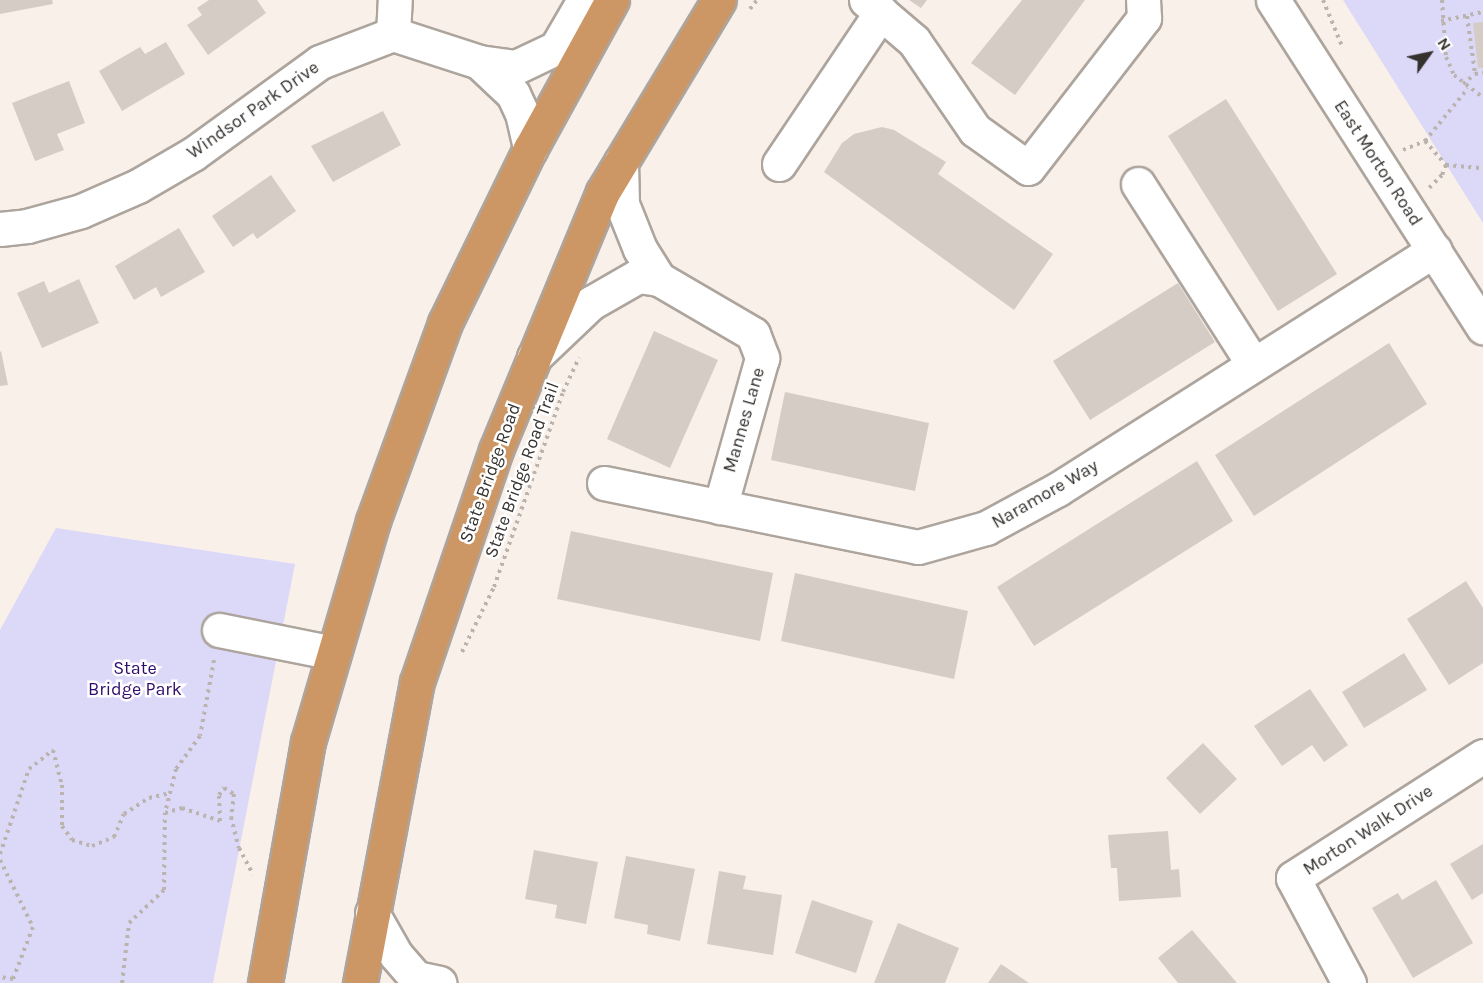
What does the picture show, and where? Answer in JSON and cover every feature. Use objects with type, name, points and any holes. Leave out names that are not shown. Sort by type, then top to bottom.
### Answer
[{"type":"highway","points":[[265,983],[308,742],[373,521],[445,323],[530,149],[612,0]]},
{"type":"highway","name":"State Bridge Road","points":[[360,983],[417,682],[496,450],[603,192],[621,162],[732,8]]},
{"type":"street","points":[[395,0],[393,34],[479,62],[516,67],[556,48],[584,0]]},
{"type":"street","points":[[779,164],[873,6],[914,40],[975,130],[1028,168],[1144,18],[1143,0]]},
{"type":"street","name":"East Morton Road","points":[[1273,0],[1483,327]]},
{"type":"street","name":"Windsor Park Drive","points":[[0,229],[27,226],[81,211],[138,186],[193,154],[320,62],[393,34]]},
{"type":"street","points":[[479,62],[513,94],[522,113],[530,149]]},
{"type":"street","points":[[621,162],[622,204],[640,249],[659,279]]},
{"type":"street","points":[[1138,184],[1253,364]]},
{"type":"street","name":"Naramore Way","points":[[604,483],[918,547],[986,528],[1058,489],[1434,250]]},
{"type":"street","points":[[534,357],[591,303],[638,276],[659,279]]},
{"type":"street","name":"Mannes Lane","points":[[659,279],[753,334],[762,358],[720,507]]},
{"type":"street","points":[[219,630],[334,653]]},
{"type":"street","name":"Morton Walk Drive","points":[[1349,983],[1293,878],[1483,756]]},
{"type":"street","points":[[372,913],[396,955],[422,981]]},
{"type":"path","points":[[732,8],[757,0]]},
{"type":"path","points":[[1442,0],[1441,21],[1446,57],[1463,84],[1483,98]]},
{"type":"path","points":[[1441,21],[1483,12]]},
{"type":"path","points":[[1467,16],[1474,74]]},
{"type":"path","points":[[1463,84],[1474,74],[1483,73]]},
{"type":"path","points":[[1403,150],[1425,141],[1468,88]]},
{"type":"path","points":[[1425,141],[1446,165],[1483,168]]},
{"type":"path","points":[[1429,188],[1442,175],[1446,165]]},
{"type":"path","name":"State Bridge Road Trail","points":[[458,660],[494,587],[563,392],[584,349]]},
{"type":"path","points":[[122,983],[129,923],[164,890],[165,813],[176,769],[200,736],[219,630]]},
{"type":"path","points":[[0,854],[29,769],[53,750],[62,786],[62,826],[72,840],[92,846],[114,837],[124,814],[149,798],[170,793]]},
{"type":"path","points":[[165,813],[182,808],[220,821],[219,795],[224,788],[234,794],[231,817],[239,848],[252,874],[263,877]]},
{"type":"path","points":[[0,860],[33,927],[13,980],[0,977]]},
{"type":"green space","points":[[1343,0],[1483,0],[1483,223]]},
{"type":"green space","name":"State Bridge Park","points":[[56,528],[295,564],[213,983],[0,983],[0,630]]},
{"type":"building","points":[[0,0],[52,0],[53,4],[0,14]]},
{"type":"building","points":[[209,0],[257,0],[266,13],[208,55],[187,25],[202,15],[197,8]]},
{"type":"building","points":[[909,0],[927,0],[921,8]]},
{"type":"building","points":[[1022,0],[1085,0],[1015,95],[971,63]]},
{"type":"building","points":[[1483,22],[1483,68],[1478,68],[1473,23]]},
{"type":"building","points":[[166,42],[185,74],[122,111],[99,71],[140,47],[145,54]]},
{"type":"building","points":[[69,81],[85,123],[57,134],[64,150],[35,161],[12,103]]},
{"type":"building","points":[[1226,99],[1337,274],[1278,311],[1168,136]]},
{"type":"building","points":[[383,111],[401,145],[333,182],[311,146]]},
{"type":"building","points":[[882,127],[894,130],[946,162],[938,174],[1053,254],[1014,310],[824,172],[842,143],[854,134]]},
{"type":"building","points":[[271,175],[296,211],[257,239],[253,233],[233,247],[212,216]]},
{"type":"building","points":[[179,228],[205,272],[161,297],[156,287],[134,300],[115,266]]},
{"type":"building","points":[[79,279],[99,323],[42,348],[17,293],[44,281],[49,293]]},
{"type":"building","points":[[1178,283],[1215,342],[1090,420],[1053,361]]},
{"type":"building","points":[[654,331],[718,360],[670,468],[607,439]]},
{"type":"building","points":[[1389,343],[1427,404],[1254,516],[1215,455]]},
{"type":"building","points":[[0,352],[8,385],[0,386]]},
{"type":"building","points":[[785,392],[929,423],[915,491],[771,460]]},
{"type":"building","points":[[1197,461],[1233,521],[1034,646],[997,587]]},
{"type":"building","points":[[571,531],[773,573],[760,641],[557,599]]},
{"type":"building","points":[[795,573],[968,611],[954,679],[781,641]]},
{"type":"building","points":[[1466,581],[1483,608],[1483,663],[1449,685],[1407,619]]},
{"type":"building","points":[[1404,653],[1427,690],[1364,728],[1342,692]]},
{"type":"building","points":[[1310,689],[1348,745],[1324,762],[1312,745],[1282,766],[1254,726]]},
{"type":"building","points":[[1203,743],[1237,779],[1200,814],[1166,778]]},
{"type":"building","points":[[1168,831],[1171,870],[1179,869],[1181,897],[1119,901],[1117,868],[1111,868],[1108,835]]},
{"type":"building","points":[[1483,844],[1483,893],[1472,900],[1450,864]]},
{"type":"building","points":[[534,850],[598,862],[586,924],[555,918],[557,905],[525,899]]},
{"type":"building","points":[[626,856],[695,869],[680,941],[647,934],[648,925],[614,918]]},
{"type":"building","points":[[719,871],[746,876],[743,889],[782,895],[773,955],[707,944]]},
{"type":"building","points":[[1436,880],[1473,943],[1413,978],[1372,908],[1398,893],[1402,900]]},
{"type":"building","points":[[812,900],[873,921],[856,973],[795,953]]},
{"type":"building","points":[[898,923],[959,948],[945,983],[874,983]]},
{"type":"building","points":[[1192,930],[1237,983],[1178,983],[1158,958]]},
{"type":"building","points":[[1001,964],[1029,983],[988,983]]}]
